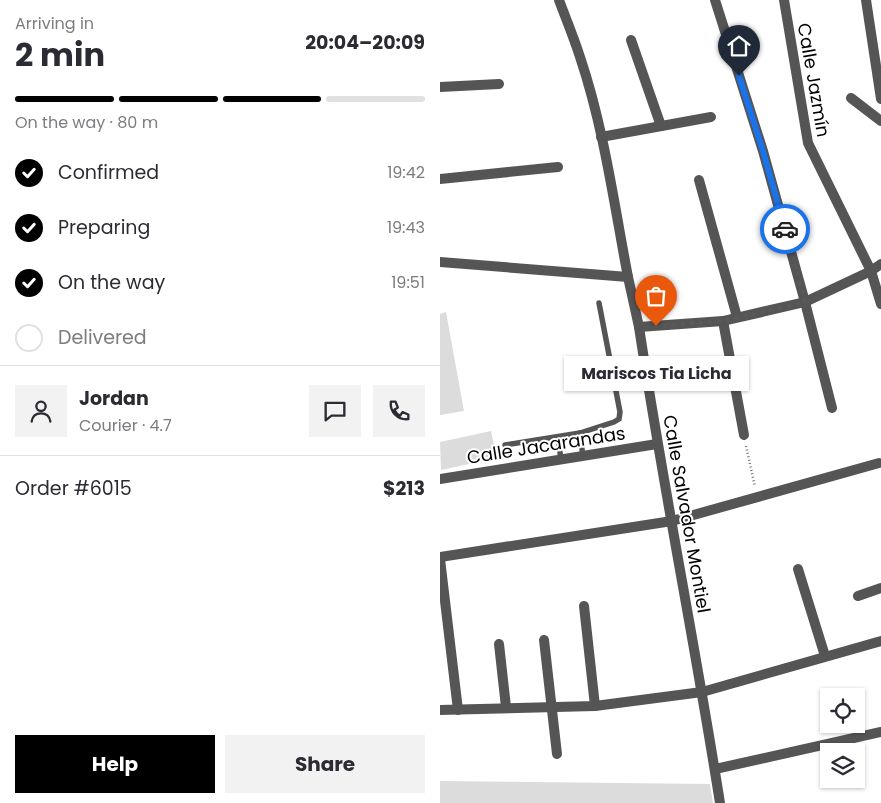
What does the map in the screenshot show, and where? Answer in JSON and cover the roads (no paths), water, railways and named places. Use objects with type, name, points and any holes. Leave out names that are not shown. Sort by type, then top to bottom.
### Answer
[{"type":"street","name":"Calle Salvador Montiel","points":[[559,0],[580,57],[601,137],[639,328],[657,444],[720,803]]},
{"type":"street","points":[[715,0],[763,151],[832,408]]},
{"type":"street","name":"Calle Jazmín","points":[[784,0],[808,144],[871,271],[881,304]]},
{"type":"street","points":[[866,0],[881,99]]},
{"type":"street","points":[[631,40],[662,126]]},
{"type":"street","points":[[440,87],[499,84]]},
{"type":"street","points":[[851,98],[881,121]]},
{"type":"street","points":[[601,137],[711,116]]},
{"type":"street","points":[[440,179],[558,167]]},
{"type":"street","points":[[699,180],[737,318]]},
{"type":"street","points":[[440,262],[628,277]]},
{"type":"street","points":[[639,328],[723,321],[805,302],[871,271],[881,264]]},
{"type":"street","points":[[723,321],[744,435]]},
{"type":"street","name":"Calle Jacarandas","points":[[440,479],[657,444]]},
{"type":"street","points":[[458,710],[440,558],[672,521],[879,463]]},
{"type":"street","points":[[798,569],[825,656]]},
{"type":"street","points":[[858,596],[881,588]]},
{"type":"street","points":[[584,606],[595,706]]},
{"type":"street","points":[[544,640],[557,754]]},
{"type":"street","points":[[440,710],[595,706],[702,692],[881,641]]},
{"type":"street","points":[[498,644],[506,707]]},
{"type":"street","points":[[715,769],[881,732]]},
{"type":"lane","points":[[505,445],[580,433],[619,419],[620,412],[616,388],[599,303]]},
{"type":"lane","points":[[611,368],[644,362]]},
{"type":"lane","points":[[616,388],[647,382]]},
{"type":"lane","points":[[580,433],[583,457]]},
{"type":"lane","points":[[558,437],[561,460]]},
{"type":"place","name":"Mariscos Tia Licha","points":[[656,326]]}]
